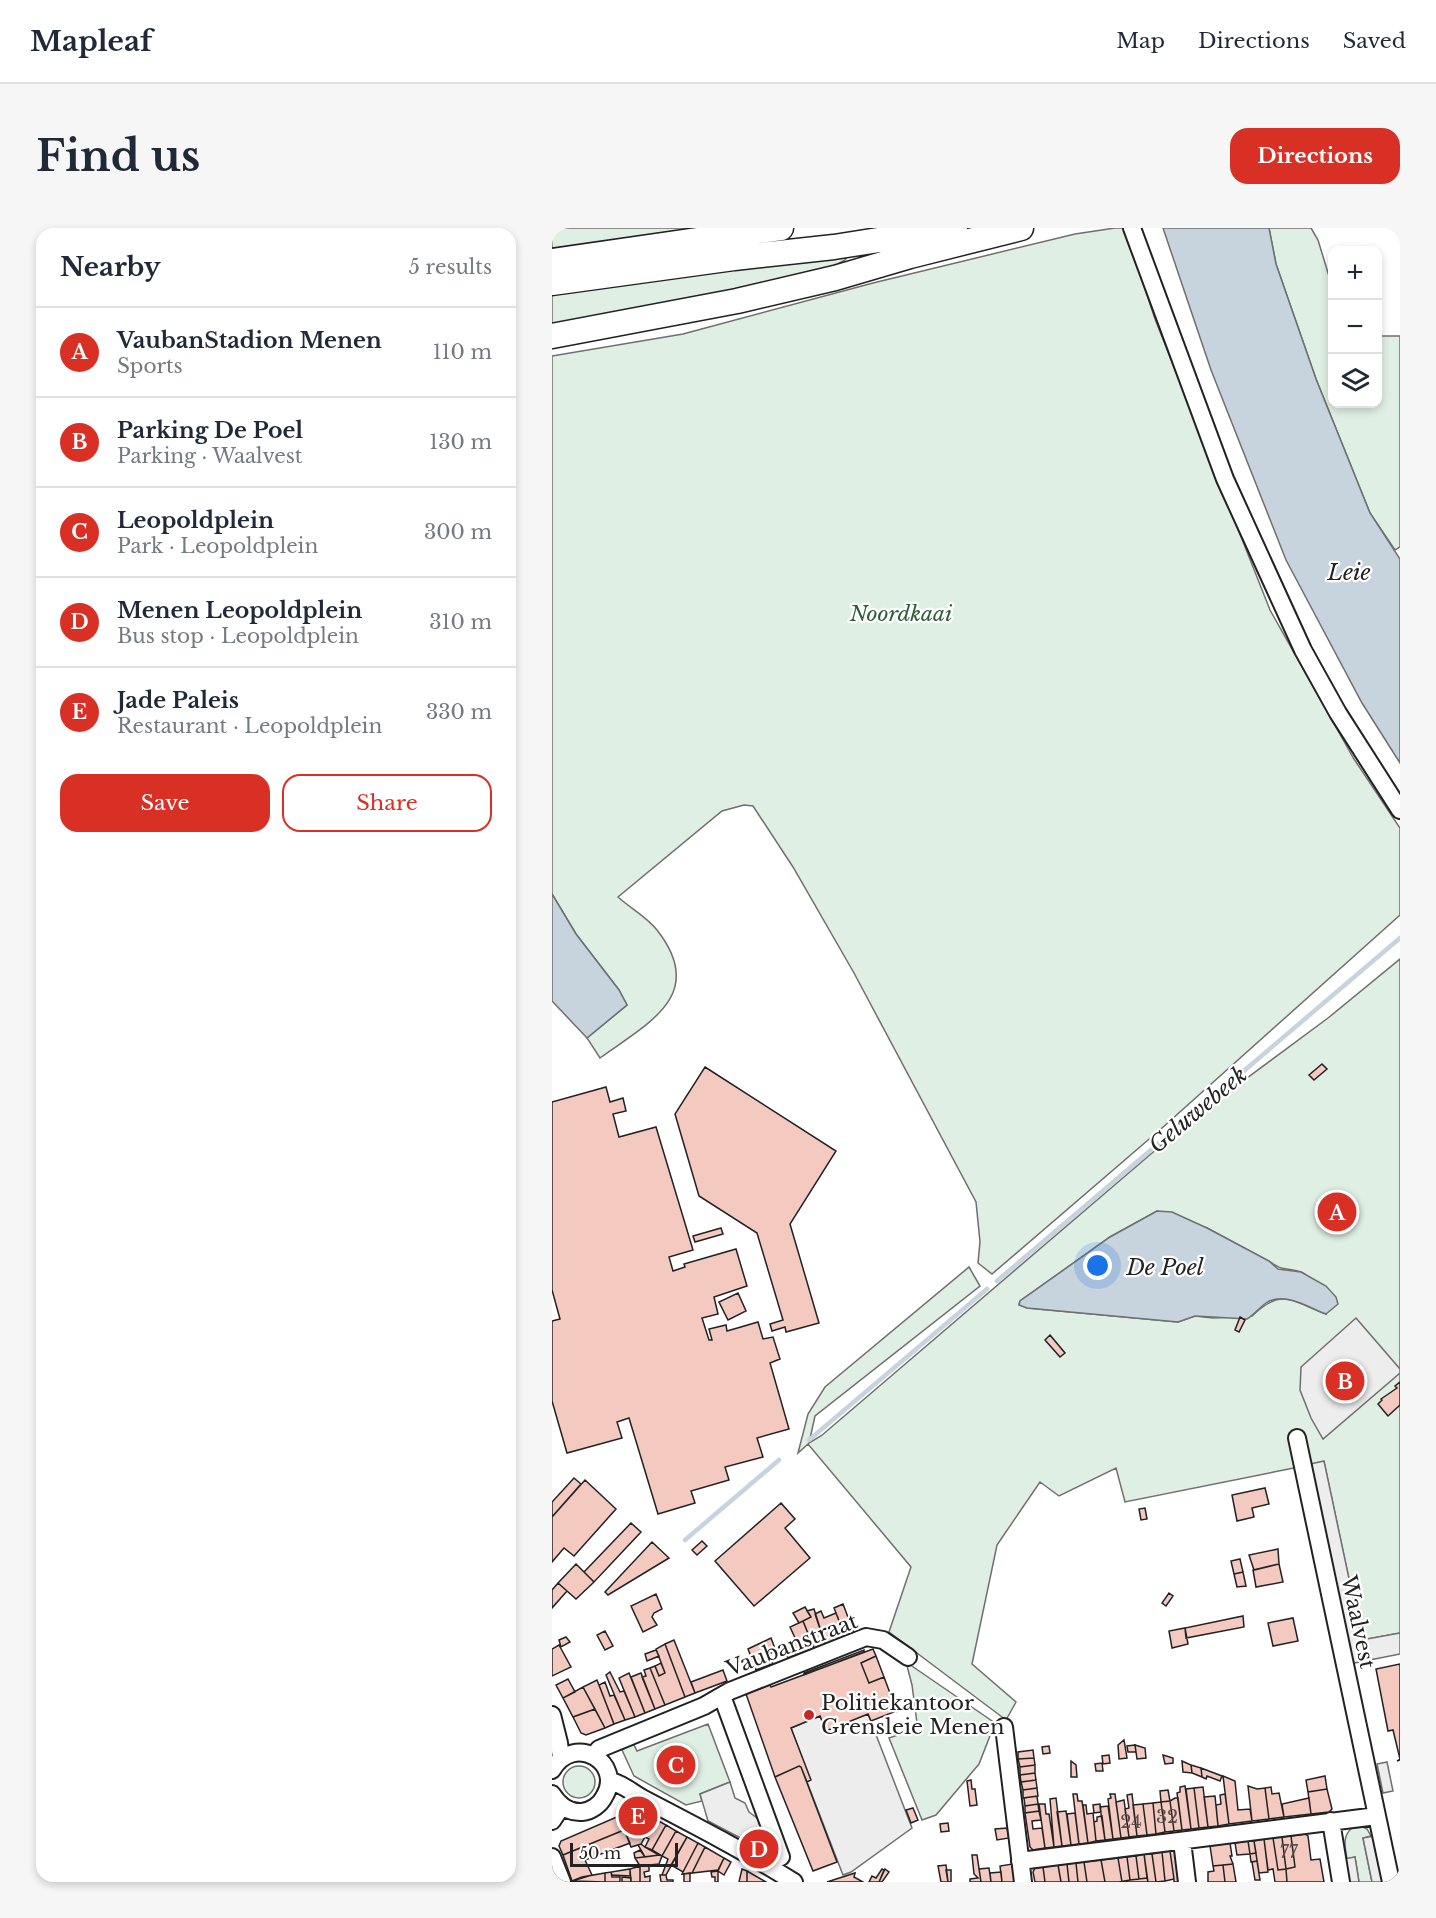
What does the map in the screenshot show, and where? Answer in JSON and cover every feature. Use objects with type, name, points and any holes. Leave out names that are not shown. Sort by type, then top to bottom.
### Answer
[{"type":"highway","points":[[552,261],[781,228]]},
{"type":"highway","points":[[552,283],[834,247],[955,228]]},
{"type":"highway","points":[[552,336],[737,301],[835,278],[931,250],[1021,228]]},
{"type":"street","points":[[1132,228],[1225,479],[1298,639],[1338,713],[1400,810]]},
{"type":"street","name":"Waalvest","points":[[1297,1438],[1390,1882]]},
{"type":"street","name":"Vaubanstraat","points":[[598,1770],[614,1743],[704,1706],[730,1691],[866,1637],[883,1640],[908,1657]]},
{"type":"street","points":[[722,1696],[781,1857]]},
{"type":"street","points":[[553,1718],[556,1764]]},
{"type":"street","points":[[552,1821],[557,1800],[569,1810],[586,1811],[594,1808],[598,1770],[553,1718]]},
{"type":"street","points":[[1004,1727],[1023,1882]]},
{"type":"street","points":[[556,1764],[570,1754],[618,1782],[633,1794],[694,1825],[794,1882]]},
{"type":"street","points":[[1020,1861],[1377,1816]]},
{"type":"street","points":[[1331,1821],[1341,1882]]},
{"type":"street","points":[[1182,1840],[1187,1882]]},
{"type":"street","points":[[552,1857],[562,1882]]},
{"type":"green space","points":[[552,228],[712,228],[552,251]]},
{"type":"green space","name":"Noordkaai","points":[[1125,228],[1155,319],[1270,610],[1354,759],[1400,828],[1400,915],[1162,1128],[992,1274],[978,1263],[980,1242],[976,1202],[854,973],[793,867],[753,806],[744,805],[722,811],[618,897],[653,925],[671,953],[676,972],[674,990],[666,1005],[653,1019],[600,1058],[587,1038],[627,1005],[619,990],[576,934],[552,894],[552,356],[683,334],[873,283],[1075,234]]},
{"type":"green space","points":[[1269,228],[1311,228],[1318,240],[1328,273],[1328,408],[1382,408],[1382,336],[1400,336],[1400,547],[1395,550],[1370,513],[1316,379],[1276,264]]},
{"type":"green space","points":[[852,250],[845,260],[834,266],[746,289],[552,326],[552,294]]},
{"type":"green space","points":[[1400,959],[1400,1633],[1362,1640],[1324,1462],[1125,1502],[1116,1468],[1059,1496],[1040,1482],[997,1545],[972,1664],[1016,1702],[1006,1720],[889,1632],[911,1567],[808,1444],[798,1453],[808,1414],[825,1387],[969,1267],[980,1286],[815,1416],[809,1443],[821,1436],[1193,1118],[1328,1018]],"holes":[[[1157,1211],[1207,1228],[1278,1267],[1306,1275],[1317,1290],[1326,1314],[1287,1299],[1271,1302],[1252,1316],[1213,1318],[1195,1316],[1178,1322],[1027,1308],[1019,1304],[1020,1301],[1110,1237]]]},
{"type":"green space","points":[[906,1662],[995,1723],[979,1764],[936,1815],[922,1820],[889,1738],[909,1731],[917,1723],[912,1685]]},
{"type":"green space","points":[[708,1724],[730,1782],[700,1794],[702,1801],[686,1805],[634,1776],[622,1750],[633,1743],[637,1751]]},
{"type":"green space","points":[[579,1766],[590,1771],[595,1782],[590,1793],[579,1798],[568,1793],[563,1782],[568,1771]]},
{"type":"green space","points":[[1363,1827],[1371,1836],[1363,1838],[1372,1882],[1359,1882],[1355,1857],[1347,1859],[1346,1855],[1345,1842],[1349,1831],[1352,1828]]},
{"type":"shaded area","points":[[1356,1318],[1400,1369],[1400,1373],[1323,1439],[1311,1418],[1300,1390],[1301,1367]]},
{"type":"shaded area","points":[[1324,1461],[1362,1640],[1400,1633],[1400,1654],[1344,1665],[1301,1466]]},
{"type":"shaded area","points":[[868,1714],[912,1828],[851,1872],[843,1875],[807,1782],[810,1780],[791,1728],[820,1716]]},
{"type":"shaded area","points":[[1387,1762],[1393,1791],[1383,1793],[1377,1764]]},
{"type":"shaded area","points":[[730,1782],[735,1798],[745,1803],[749,1812],[761,1821],[767,1836],[750,1843],[708,1821],[700,1794]]},
{"type":"shaded area","points":[[1374,1836],[1384,1882],[1372,1882],[1363,1838]]},
{"type":"shaded area","points":[[1355,1857],[1359,1882],[1347,1882],[1343,1859]]},
{"type":"water","name":"Leie","points":[[1163,228],[1269,228],[1276,264],[1316,379],[1370,513],[1400,559],[1400,763],[1362,703],[1286,560],[1211,370]]},
{"type":"water","points":[[552,894],[576,934],[619,990],[627,1005],[587,1038],[552,1001]]},
{"type":"water","name":"De Poel","points":[[1157,1211],[1172,1212],[1207,1228],[1269,1261],[1278,1269],[1301,1272],[1326,1286],[1336,1297],[1338,1304],[1326,1314],[1296,1301],[1280,1299],[1266,1303],[1247,1319],[1195,1316],[1178,1322],[1027,1308],[1019,1305],[1020,1301],[1110,1237]]},
{"type":"building","points":[[1322,1064],[1327,1069],[1314,1080],[1309,1075]]},
{"type":"building","points":[[705,1067],[836,1151],[790,1224],[819,1323],[786,1332],[785,1327],[772,1331],[770,1324],[783,1320],[757,1233],[699,1196],[675,1114]]},
{"type":"building","points":[[606,1087],[610,1102],[623,1098],[626,1111],[613,1114],[619,1137],[656,1127],[693,1250],[669,1257],[673,1271],[685,1267],[684,1264],[736,1249],[747,1286],[714,1297],[718,1314],[702,1318],[709,1340],[712,1340],[709,1329],[726,1325],[727,1331],[758,1322],[763,1339],[773,1337],[780,1359],[770,1363],[789,1429],[757,1438],[763,1457],[725,1467],[729,1480],[691,1491],[695,1503],[658,1514],[629,1418],[617,1422],[622,1438],[567,1453],[552,1401],[552,1321],[560,1319],[552,1290],[552,1102]]},
{"type":"building","points":[[721,1228],[723,1234],[695,1242],[693,1236]]},
{"type":"building","points":[[738,1293],[746,1311],[728,1320],[719,1302]]},
{"type":"building","points":[[1240,1317],[1245,1320],[1239,1332],[1235,1330]]},
{"type":"building","points":[[1050,1335],[1065,1353],[1060,1357],[1045,1340]]},
{"type":"building","points":[[1400,1382],[1400,1405],[1388,1416],[1378,1404],[1381,1399],[1397,1388],[1395,1386]]},
{"type":"building","points":[[574,1478],[581,1484],[552,1517],[552,1502]]},
{"type":"building","points":[[585,1480],[616,1509],[574,1556],[564,1548],[552,1562],[552,1517]]},
{"type":"building","points":[[1265,1488],[1269,1504],[1252,1508],[1254,1517],[1237,1521],[1232,1495]]},
{"type":"building","points":[[781,1503],[795,1519],[785,1528],[810,1558],[754,1606],[715,1561]]},
{"type":"building","points":[[1145,1508],[1147,1519],[1141,1520],[1139,1509]]},
{"type":"building","points":[[631,1523],[641,1532],[594,1582],[584,1572]]},
{"type":"building","points":[[702,1541],[707,1546],[697,1555],[692,1550]]},
{"type":"building","points":[[652,1542],[669,1558],[608,1595],[605,1592]]},
{"type":"building","points":[[1278,1549],[1279,1564],[1254,1570],[1249,1555]]},
{"type":"building","points":[[1240,1559],[1243,1572],[1234,1574],[1231,1561]]},
{"type":"building","points":[[576,1564],[594,1582],[576,1599],[558,1583]]},
{"type":"building","points":[[1279,1564],[1283,1582],[1256,1587],[1253,1570]]},
{"type":"building","points":[[1243,1572],[1246,1586],[1237,1587],[1234,1574]]},
{"type":"building","points":[[558,1583],[567,1591],[552,1608],[552,1590]]},
{"type":"building","points":[[1169,1593],[1173,1596],[1166,1606],[1162,1603]]},
{"type":"building","points":[[656,1594],[662,1609],[654,1613],[652,1617],[657,1625],[643,1632],[631,1606]]},
{"type":"building","points":[[843,1604],[854,1633],[845,1636],[834,1608]]},
{"type":"building","points":[[805,1607],[811,1617],[799,1623],[793,1613]]},
{"type":"building","points":[[814,1609],[825,1644],[814,1648],[803,1621],[811,1617],[807,1611]]},
{"type":"building","points":[[821,1611],[824,1618],[836,1613],[845,1636],[825,1644],[815,1614]]},
{"type":"building","points":[[1243,1616],[1244,1627],[1186,1638],[1185,1628]]},
{"type":"building","points":[[1293,1618],[1298,1641],[1273,1646],[1268,1623]]},
{"type":"building","points":[[803,1621],[814,1648],[796,1655],[791,1642],[796,1640],[790,1627]]},
{"type":"building","points":[[1185,1628],[1188,1644],[1172,1648],[1169,1631]]},
{"type":"building","points":[[605,1631],[613,1646],[605,1650],[597,1635]]},
{"type":"building","points":[[566,1637],[570,1642],[561,1647],[559,1640]]},
{"type":"building","points":[[771,1638],[776,1651],[766,1655],[770,1665],[756,1670],[748,1649]]},
{"type":"building","points":[[674,1640],[695,1693],[685,1697],[665,1644]]},
{"type":"building","points":[[791,1642],[796,1655],[788,1658],[783,1645]]},
{"type":"building","points":[[665,1644],[685,1697],[665,1705],[650,1668],[655,1666],[659,1676],[665,1673],[656,1649]]},
{"type":"building","points":[[559,1645],[571,1667],[552,1676],[552,1649]]},
{"type":"building","name":"Politiekantoor Grensleie Menen","points":[[873,1649],[876,1656],[861,1663],[869,1683],[884,1677],[897,1712],[895,1710],[871,1721],[868,1714],[826,1731],[820,1716],[791,1728],[811,1780],[807,1782],[799,1766],[775,1777],[746,1694]]},
{"type":"building","points":[[656,1650],[659,1656],[647,1661],[645,1654]]},
{"type":"building","points":[[864,1650],[864,1652],[804,1675],[804,1673]]},
{"type":"building","points":[[769,1653],[773,1664],[770,1665],[766,1655]]},
{"type":"building","points":[[876,1656],[884,1677],[869,1683],[861,1663]]},
{"type":"building","points":[[661,1663],[665,1673],[659,1676],[655,1666]]},
{"type":"building","points":[[1400,1664],[1400,1759],[1393,1730],[1388,1731],[1376,1669]]},
{"type":"building","points":[[650,1668],[665,1705],[655,1709],[642,1677],[646,1676],[644,1670]]},
{"type":"building","points":[[723,1670],[727,1681],[695,1693],[691,1682]]},
{"type":"building","points":[[610,1672],[620,1692],[624,1691],[635,1717],[625,1720],[606,1675]]},
{"type":"building","points":[[629,1673],[645,1713],[635,1717],[619,1678]]},
{"type":"building","points":[[641,1673],[655,1709],[645,1713],[631,1677]]},
{"type":"building","points":[[568,1679],[575,1692],[563,1698],[556,1685]]},
{"type":"building","points":[[597,1680],[614,1724],[605,1728],[583,1687]]},
{"type":"building","points":[[605,1682],[610,1696],[614,1695],[625,1720],[614,1724],[599,1685]]},
{"type":"building","points":[[583,1687],[595,1709],[573,1717],[563,1698]]},
{"type":"building","points":[[595,1709],[605,1728],[586,1735],[581,1733],[573,1717]]},
{"type":"building","points":[[1124,1740],[1127,1758],[1119,1759],[1118,1745]]},
{"type":"building","points":[[1135,1745],[1136,1752],[1128,1752],[1127,1746]]},
{"type":"building","points":[[1135,1745],[1145,1748],[1146,1758],[1137,1759]]},
{"type":"building","points":[[1049,1746],[1050,1753],[1043,1754],[1042,1747]]},
{"type":"building","points":[[1033,1750],[1034,1758],[1018,1759],[1018,1752]]},
{"type":"building","points":[[1109,1755],[1110,1763],[1103,1764],[1102,1756]]},
{"type":"building","points":[[1163,1755],[1173,1758],[1173,1763],[1165,1764]]},
{"type":"building","points":[[1034,1758],[1035,1765],[1020,1767],[1018,1759]]},
{"type":"building","points":[[1071,1761],[1076,1765],[1077,1777],[1071,1777]]},
{"type":"building","points":[[1182,1761],[1191,1765],[1192,1773],[1183,1772]]},
{"type":"building","points":[[1102,1763],[1103,1771],[1096,1771],[1095,1764]]},
{"type":"building","points":[[1035,1765],[1035,1773],[1020,1775],[1020,1767]]},
{"type":"building","points":[[1191,1765],[1201,1768],[1202,1777],[1192,1773]]},
{"type":"building","points":[[799,1766],[837,1862],[813,1871],[775,1777]]},
{"type":"building","points":[[1201,1768],[1222,1776],[1220,1781],[1207,1776],[1206,1779],[1202,1777]]},
{"type":"building","points":[[1035,1773],[1036,1780],[1021,1782],[1020,1775]]},
{"type":"building","points":[[1223,1776],[1235,1781],[1238,1810],[1250,1809],[1252,1821],[1229,1824]]},
{"type":"building","points":[[1325,1776],[1327,1789],[1308,1792],[1306,1780]]},
{"type":"building","points":[[971,1780],[977,1805],[970,1806],[967,1781]]},
{"type":"building","points":[[1036,1780],[1037,1788],[1023,1790],[1021,1782]]},
{"type":"building","points":[[1185,1786],[1191,1829],[1182,1830],[1177,1793],[1180,1792],[1180,1787]]},
{"type":"building","points":[[1248,1786],[1257,1789],[1265,1788],[1269,1819],[1252,1821]]},
{"type":"building","points":[[1203,1787],[1208,1827],[1199,1828],[1194,1788]]},
{"type":"building","points":[[1271,1787],[1272,1794],[1279,1793],[1284,1817],[1269,1819],[1265,1788]]},
{"type":"building","points":[[1037,1788],[1038,1796],[1023,1798],[1023,1790]]},
{"type":"building","points":[[1194,1788],[1199,1828],[1191,1829],[1186,1789]]},
{"type":"building","points":[[1327,1789],[1332,1809],[1329,1812],[1311,1814],[1308,1792]]},
{"type":"building","points":[[1168,1790],[1170,1801],[1161,1802],[1160,1791]]},
{"type":"building","points":[[1073,1794],[1077,1794],[1078,1801],[1082,1801],[1088,1843],[1079,1844]]},
{"type":"building","points":[[1110,1794],[1115,1794],[1121,1838],[1113,1839],[1108,1799],[1111,1798]]},
{"type":"building","points":[[1132,1794],[1137,1836],[1129,1837],[1125,1809],[1129,1808],[1127,1795]]},
{"type":"building","points":[[1225,1794],[1229,1824],[1218,1826],[1216,1805],[1221,1804],[1220,1795]]},
{"type":"building","points":[[1037,1796],[1038,1804],[1025,1806],[1024,1798]]},
{"type":"building","points":[[1215,1796],[1218,1826],[1208,1827],[1204,1797]]},
{"type":"building","points":[[1056,1798],[1062,1846],[1054,1847],[1050,1799]]},
{"type":"building","points":[[1178,1798],[1182,1830],[1174,1831],[1170,1801]]},
{"type":"building","points":[[1309,1798],[1311,1814],[1284,1817],[1282,1804]]},
{"type":"building","points":[[1124,1800],[1129,1837],[1121,1838],[1116,1802]]},
{"type":"building","points":[[1170,1801],[1174,1831],[1165,1832],[1161,1802]]},
{"type":"building","points":[[1161,1802],[1165,1832],[1156,1834],[1153,1803]]},
{"type":"building","points":[[1153,1803],[1156,1834],[1147,1835],[1143,1804]]},
{"type":"building","points":[[1038,1804],[1039,1811],[1025,1813],[1025,1806]]},
{"type":"building","points":[[1039,1804],[1045,1804],[1046,1814],[1049,1814],[1054,1847],[1045,1848]]},
{"type":"building","points":[[1100,1804],[1101,1812],[1094,1813],[1093,1805]]},
{"type":"building","points":[[1143,1804],[1147,1835],[1137,1836],[1133,1805]]},
{"type":"building","points":[[1083,1805],[1086,1805],[1087,1814],[1093,1813],[1096,1841],[1088,1843]]},
{"type":"building","points":[[1108,1806],[1113,1839],[1105,1840],[1100,1807]]},
{"type":"building","points":[[913,1808],[918,1820],[911,1823],[906,1810]]},
{"type":"building","points":[[637,1810],[655,1819],[641,1844],[631,1847],[619,1816]]},
{"type":"building","points":[[1039,1811],[1041,1820],[1032,1821],[1033,1829],[1042,1828],[1045,1848],[1033,1850],[1030,1847],[1025,1813]]},
{"type":"building","points":[[1066,1811],[1071,1845],[1062,1846],[1057,1812]]},
{"type":"building","points":[[1075,1813],[1079,1844],[1071,1845],[1067,1814]]},
{"type":"building","points":[[619,1816],[624,1830],[563,1855],[559,1846],[561,1841]]},
{"type":"building","points":[[1102,1816],[1105,1840],[1096,1841],[1094,1822],[1097,1821],[1097,1817]]},
{"type":"building","points":[[655,1819],[666,1825],[652,1850],[645,1847],[649,1839],[645,1837]]},
{"type":"building","points":[[948,1823],[949,1831],[941,1832],[940,1824]]},
{"type":"building","points":[[666,1825],[676,1831],[662,1856],[652,1850]]},
{"type":"building","points":[[1007,1828],[1009,1838],[997,1840],[995,1829]]},
{"type":"building","points":[[624,1830],[630,1843],[585,1860],[592,1875],[572,1881],[563,1855]]},
{"type":"building","points":[[676,1831],[687,1837],[666,1875],[662,1875],[668,1859],[662,1856]]},
{"type":"building","points":[[1305,1834],[1308,1836],[1311,1860],[1320,1859],[1324,1882],[1287,1882],[1286,1869],[1295,1867],[1291,1836]]},
{"type":"building","points":[[1291,1836],[1295,1867],[1286,1869],[1282,1837]]},
{"type":"building","points":[[687,1837],[698,1843],[683,1872],[671,1865]]},
{"type":"building","points":[[1282,1837],[1286,1869],[1278,1870],[1273,1838]]},
{"type":"building","points":[[1273,1838],[1278,1870],[1286,1869],[1287,1882],[1275,1882],[1273,1869],[1268,1870],[1264,1839]]},
{"type":"building","points":[[1264,1839],[1268,1872],[1259,1873],[1254,1841]]},
{"type":"building","points":[[1248,1841],[1250,1854],[1237,1855],[1235,1843]]},
{"type":"building","points":[[1248,1841],[1254,1841],[1256,1853],[1250,1854]]},
{"type":"building","points":[[698,1843],[705,1847],[692,1873],[682,1874]]},
{"type":"building","points":[[1230,1843],[1232,1856],[1230,1856],[1233,1864],[1213,1866],[1210,1846]]},
{"type":"building","points":[[641,1844],[659,1855],[645,1857],[638,1845]]},
{"type":"building","points":[[705,1847],[724,1858],[718,1870],[692,1873]]},
{"type":"building","points":[[640,1850],[645,1857],[635,1858],[634,1853]]},
{"type":"building","points":[[1179,1850],[1183,1882],[1174,1882],[1170,1851]]},
{"type":"building","points":[[1170,1851],[1174,1879],[1165,1881],[1162,1852]]},
{"type":"building","points":[[1162,1852],[1165,1881],[1156,1882],[1152,1854]]},
{"type":"building","points":[[1256,1853],[1257,1861],[1251,1862],[1250,1854]]},
{"type":"building","points":[[1144,1854],[1147,1878],[1139,1879],[1136,1856]]},
{"type":"building","points":[[1144,1854],[1152,1854],[1156,1882],[1148,1882]]},
{"type":"building","points":[[972,1855],[977,1855],[981,1882],[970,1882],[970,1879],[978,1878],[974,1874]]},
{"type":"building","points":[[662,1856],[659,1864],[640,1866],[635,1858]]},
{"type":"building","points":[[1136,1856],[1139,1879],[1130,1880],[1127,1857]]},
{"type":"building","points":[[1127,1857],[1130,1880],[1122,1882],[1118,1858]]},
{"type":"building","points":[[724,1858],[731,1862],[724,1875],[718,1871]]},
{"type":"building","points":[[1118,1858],[1122,1882],[1105,1882],[1101,1860]]},
{"type":"building","points":[[1101,1860],[1105,1882],[1087,1882],[1084,1862]]},
{"type":"building","points":[[1257,1861],[1260,1880],[1255,1880],[1252,1862]]},
{"type":"building","points":[[1084,1862],[1087,1882],[1078,1882],[1076,1863]]},
{"type":"building","points":[[1076,1863],[1078,1882],[1069,1882],[1067,1864]]},
{"type":"building","points":[[1012,1864],[1015,1882],[1002,1882],[1000,1866]]},
{"type":"building","points":[[1067,1864],[1069,1882],[1061,1882],[1058,1865]]},
{"type":"building","points":[[1233,1864],[1236,1882],[1225,1882],[1223,1865]]},
{"type":"building","points":[[649,1865],[649,1871],[644,1872],[645,1877],[650,1876],[650,1882],[640,1882],[640,1866]]},
{"type":"building","points":[[946,1865],[948,1882],[941,1882],[938,1866]]},
{"type":"building","points":[[1058,1865],[1061,1882],[1045,1882],[1043,1867]]},
{"type":"building","points":[[1223,1865],[1225,1882],[1208,1882],[1208,1872],[1214,1871],[1213,1866]]},
{"type":"building","points":[[640,1866],[640,1882],[631,1882],[630,1869]]},
{"type":"building","points":[[1043,1867],[1045,1882],[1035,1882],[1033,1872],[1035,1868]]},
{"type":"building","points":[[989,1868],[991,1882],[981,1882],[979,1869]]},
{"type":"building","points":[[630,1869],[630,1876],[612,1875],[611,1872]]},
{"type":"building","points":[[742,1869],[747,1871],[747,1882],[739,1882]]},
{"type":"building","points":[[882,1869],[884,1870],[879,1882],[869,1882],[872,1876],[876,1878]]},
{"type":"building","points":[[885,1869],[889,1872],[882,1882],[879,1882]]},
{"type":"building","points":[[946,1870],[951,1870],[951,1882],[948,1882]]},
{"type":"building","points":[[718,1871],[718,1882],[715,1882],[715,1877],[712,1877],[711,1872]]},
{"type":"building","points":[[747,1871],[766,1882],[747,1882]]},
{"type":"building","points":[[611,1872],[612,1877],[620,1877],[620,1882],[605,1882],[605,1873]]},
{"type":"building","points":[[1001,1872],[1002,1882],[991,1882],[990,1873]]},
{"type":"building","points":[[605,1873],[605,1882],[572,1881],[582,1877]]},
{"type":"building","points":[[690,1873],[690,1882],[684,1882],[684,1874]]},
{"type":"building","points":[[855,1873],[854,1877],[863,1882],[827,1882]]},
{"type":"building","points":[[660,1875],[666,1875],[667,1880],[673,1880],[673,1882],[661,1882]]},
{"type":"building","points":[[622,1877],[631,1878],[631,1882],[622,1882]]},
{"type":"building","points":[[1147,1878],[1148,1882],[1119,1882],[1130,1880]]},
{"type":"waterway","name":"Geluwebeek","points":[[997,1281],[1400,938]]},
{"type":"waterway","name":"Geluwebeek","points":[[809,1440],[987,1289]]},
{"type":"waterway","name":"Geluwebeek","points":[[685,1540],[779,1460]]},
{"type":"place","name":"VaubanStadion Menen","points":[[1337,1212]]},
{"type":"place","name":"Parking De Poel","points":[[1345,1381]]},
{"type":"place","name":"Politiekantoor Grensleie Menen","points":[[809,1715]]},
{"type":"place","name":"Leopoldplein","points":[[676,1765]]},
{"type":"place","name":"Jade Paleis","points":[[638,1816]]},
{"type":"place","name":"Menen Leopoldplein","points":[[759,1849]]}]
